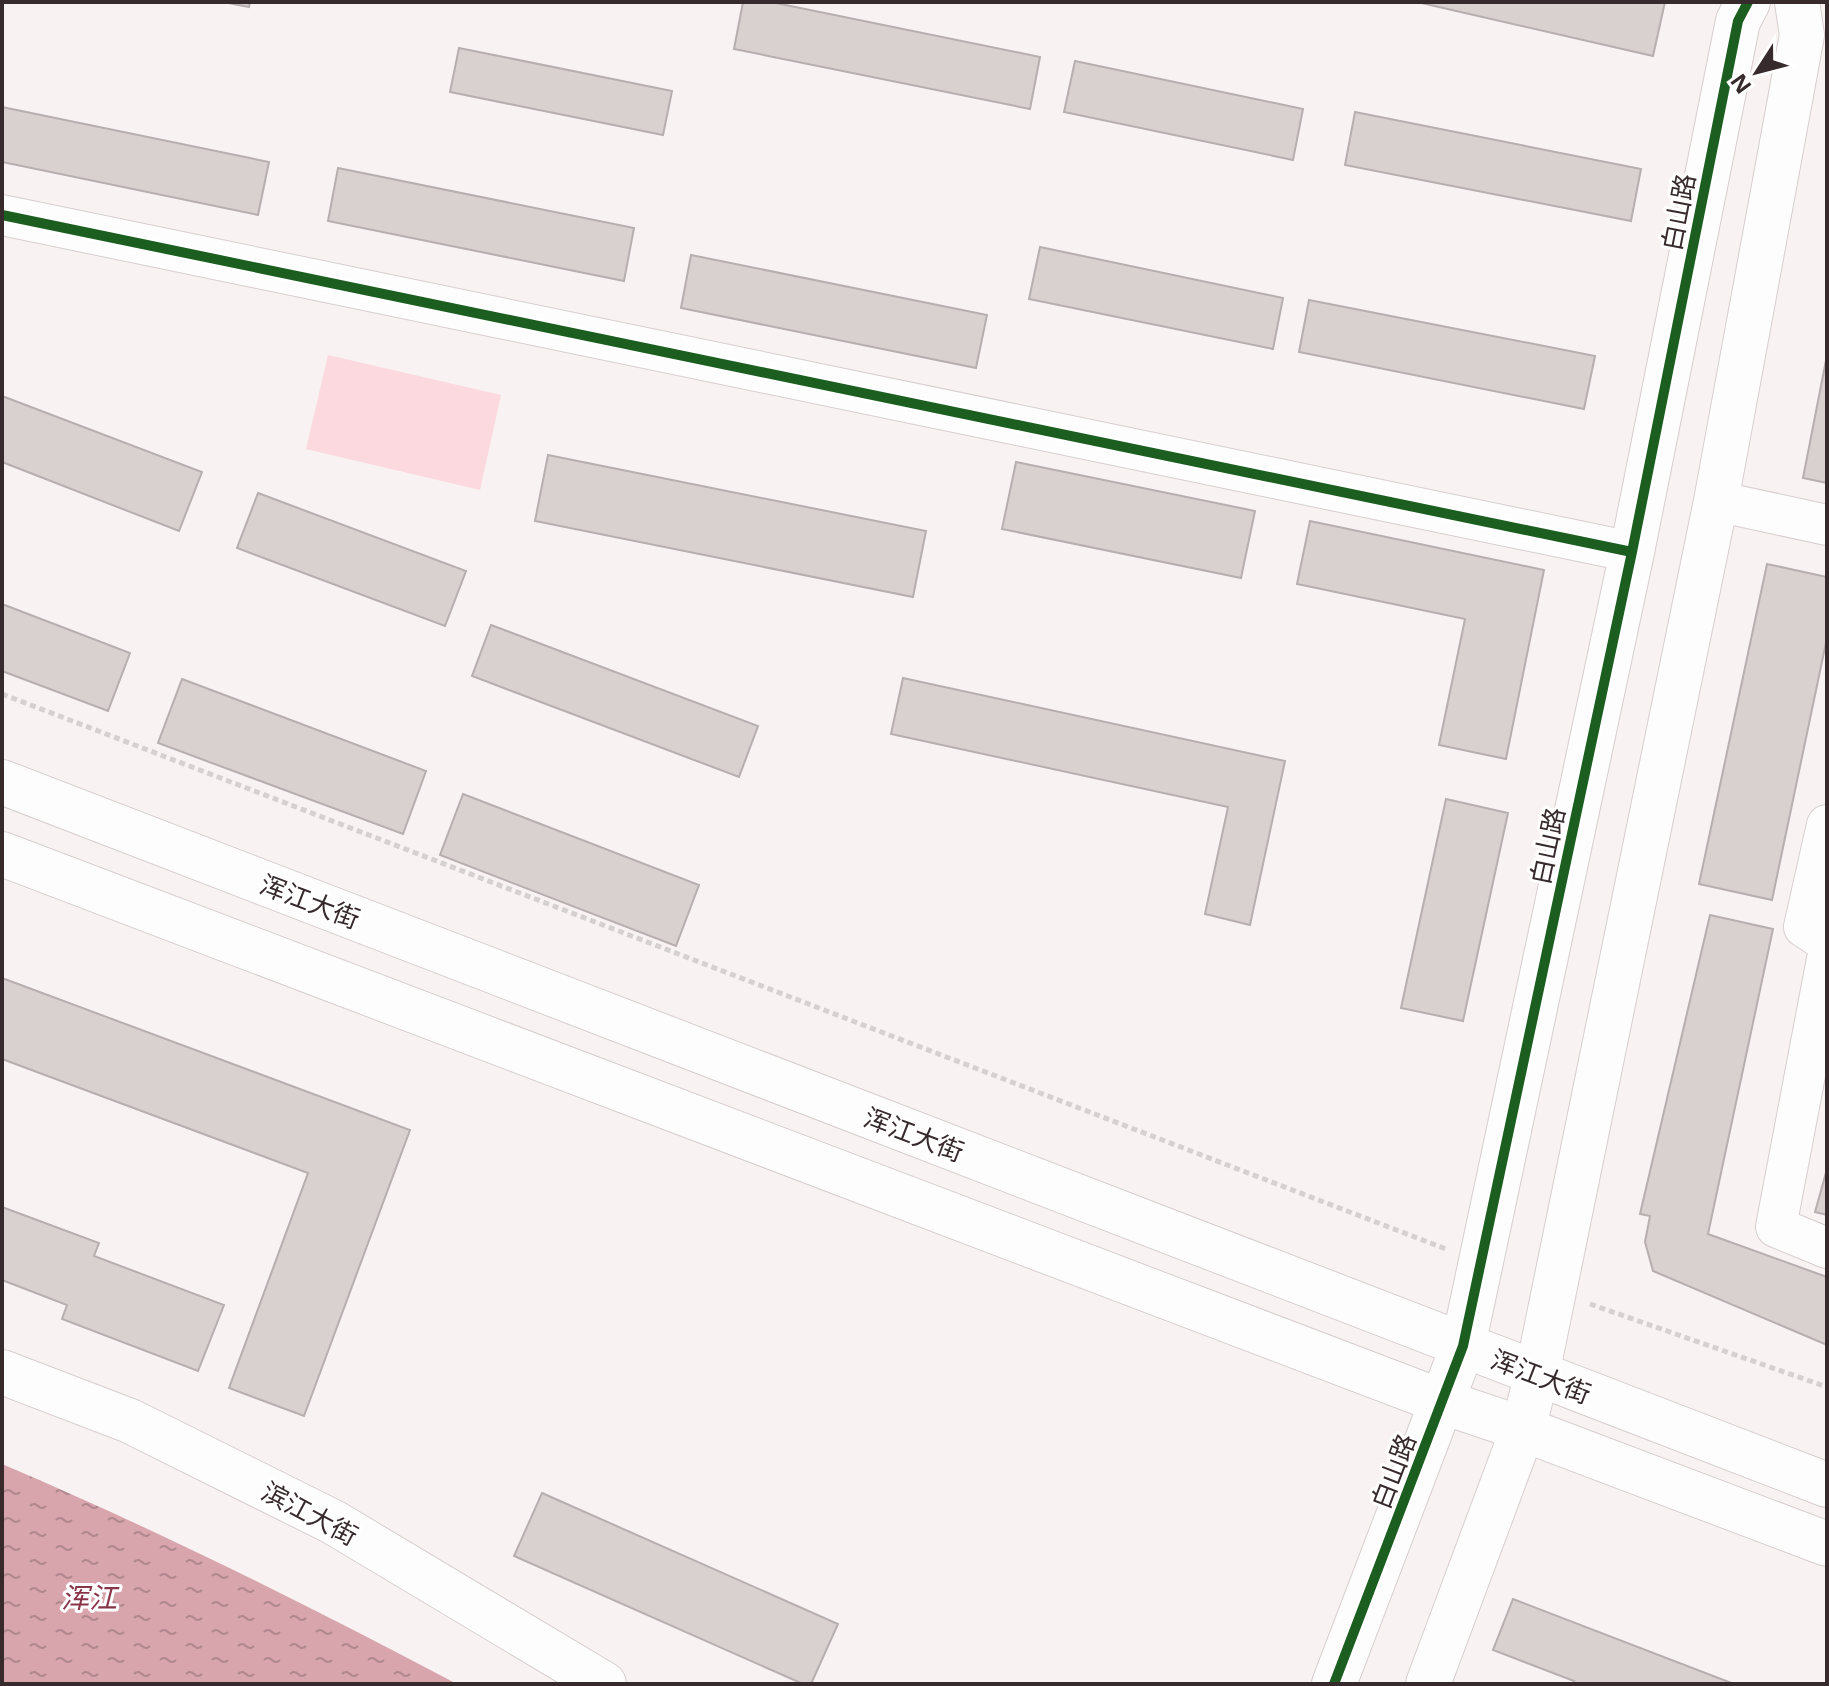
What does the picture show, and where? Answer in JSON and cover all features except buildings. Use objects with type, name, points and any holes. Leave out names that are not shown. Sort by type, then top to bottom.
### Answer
[{"type":"street","name":"白山路","points":[[1334,1684],[1463,1346],[1632,552],[1738,21],[1748,2]]},
{"type":"street","points":[[1428,1684],[1523,1429],[1537,1374],[1716,501],[1802,35],[1797,2]]},
{"type":"street","points":[[2,215],[1632,552]]},
{"type":"street","points":[[1716,501],[1827,525]]},
{"type":"street","name":"浑江大街","points":[[2,782],[1827,1485]]},
{"type":"street","points":[[1827,825],[1804,927],[1827,942]]},
{"type":"street","points":[[2,854],[1443,1402],[1523,1429],[1827,1544]]},
{"type":"street","points":[[1827,959],[1776,1227],[1827,1248]]},
{"type":"street","name":"滨江大街","points":[[2,1372],[130,1421],[333,1522],[604,1684]]},
{"type":"path","points":[[2,694],[1481,1263]]},
{"type":"path","points":[[1554,1291],[1827,1387]]},
{"type":"shaded area","points":[[328,355],[501,395],[480,490],[306,449]]},
{"type":"water","name":"浑江","points":[[2,1464],[232,1569],[457,1684],[2,1684]]},
{"type":"cycle path","points":[[1334,1684],[1463,1346],[1632,552],[1738,21],[1748,2]]},
{"type":"cycle path","points":[[2,215],[1632,552]]}]
